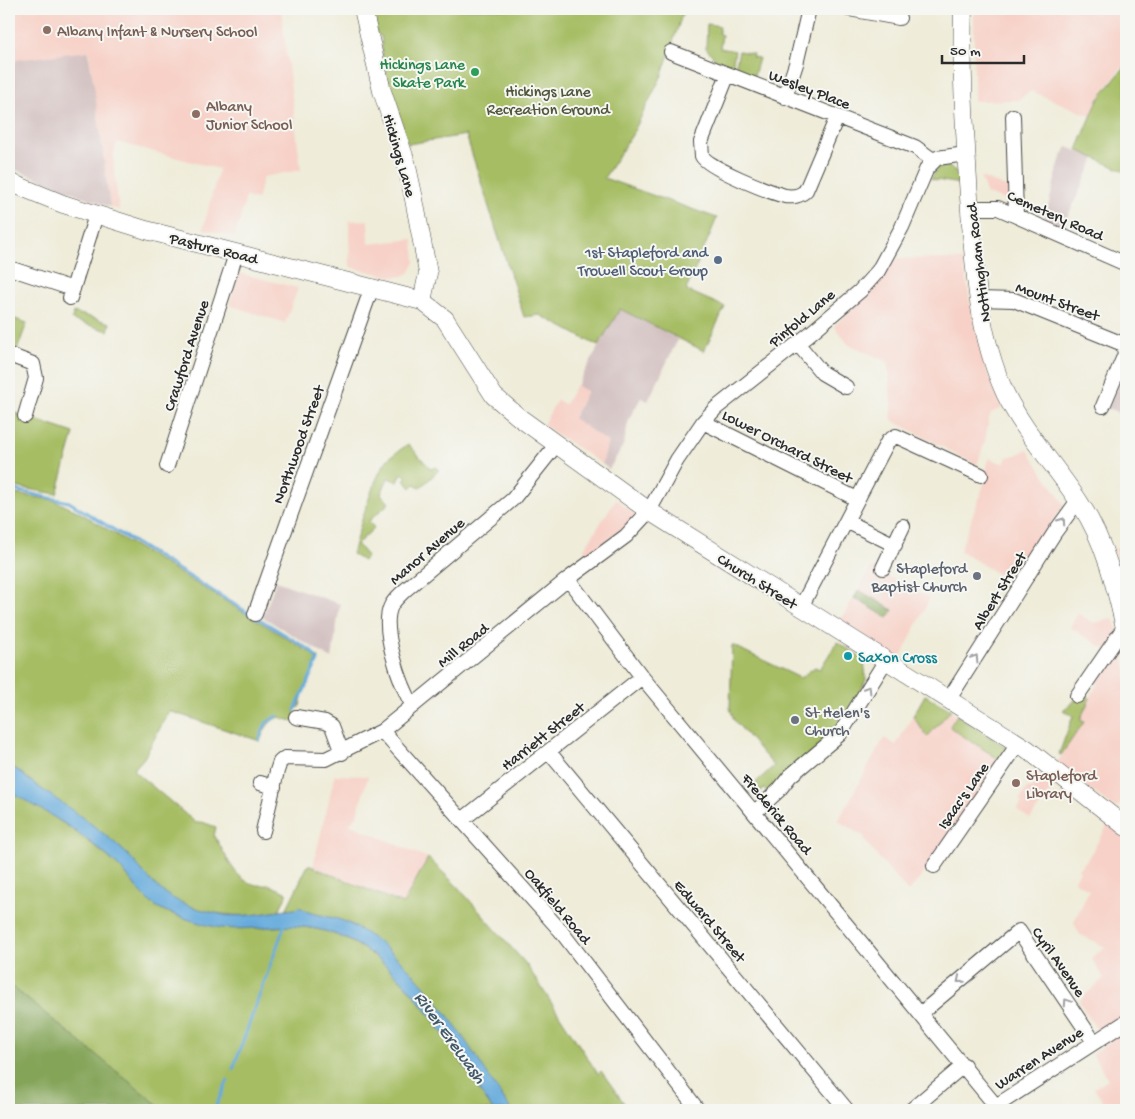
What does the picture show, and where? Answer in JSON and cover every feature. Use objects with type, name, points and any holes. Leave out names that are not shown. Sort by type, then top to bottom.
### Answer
[{"type":"main road","name":"Hickings Lane","points":[[363,9],[382,91],[406,162],[413,194],[428,273],[422,301]]},
{"type":"main road","name":"Nottingham Road","points":[[964,9],[962,101],[979,299],[987,339],[1004,391],[1029,433],[1079,502],[1097,534],[1120,583],[1126,629]]},
{"type":"main road","name":"Pasture Road","points":[[9,182],[96,215],[236,254],[422,301]]},
{"type":"main road","name":"Church Street","points":[[422,301],[445,319],[482,380],[501,404],[649,511],[1018,744],[1126,827]]},
{"type":"street","points":[[785,97],[796,64],[809,9]]},
{"type":"street","points":[[849,9],[890,14]]},
{"type":"street","name":"Wesley Place","points":[[671,52],[920,149],[934,160]]},
{"type":"street","points":[[728,74],[701,142],[702,156],[715,168],[785,196],[798,195],[806,190],[837,117]]},
{"type":"street","points":[[1011,112],[1016,215]]},
{"type":"street","points":[[934,160],[949,155],[966,154]]},
{"type":"street","name":"Pinfold Lane","points":[[649,511],[677,460],[703,422],[716,408],[798,344],[860,290],[884,262],[902,227],[921,178],[934,160]]},
{"type":"street","name":"Cemetery Road","points":[[970,208],[994,206],[1126,264]]},
{"type":"street","points":[[9,268],[71,293],[96,215]]},
{"type":"street","name":"Crawford Avenue","points":[[167,466],[236,254]]},
{"type":"street","name":"Northwood Street","points":[[255,614],[372,287]]},
{"type":"street","name":"Mount Street","points":[[979,299],[1014,300],[1123,344],[1125,354],[1103,406]]},
{"type":"street","points":[[798,344],[822,373],[844,381]]},
{"type":"street","points":[[9,355],[33,364],[36,371],[24,416]]},
{"type":"street","name":"Lower Orchard Street","points":[[703,422],[857,499]]},
{"type":"street","points":[[801,607],[888,440],[896,436],[981,475]]},
{"type":"street","name":"Manor Avenue","points":[[413,706],[401,682],[392,651],[388,618],[391,605],[404,591],[513,499],[556,445]]},
{"type":"street","name":"Albert Street","points":[[949,699],[1055,532],[1079,502]]},
{"type":"street","name":"Mill Road","points":[[262,831],[267,785],[280,762],[291,756],[317,761],[342,753],[382,731],[568,579],[626,536],[649,511]]},
{"type":"street","points":[[846,522],[895,545]]},
{"type":"street","points":[[883,568],[903,526]]},
{"type":"street","name":"Frederick Road","points":[[568,579],[642,677],[964,1066]]},
{"type":"street","points":[[1077,696],[1126,629]]},
{"type":"street","points":[[754,812],[779,790],[790,776],[840,734],[886,660]]},
{"type":"street","name":"Harriett Street","points":[[462,820],[642,677]]},
{"type":"street","points":[[296,718],[325,722],[332,726],[342,753]]},
{"type":"street","name":"Oakfield Road","points":[[382,731],[560,930],[698,1110]]},
{"type":"street","name":"Isaac's Lane","points":[[934,866],[1018,744]]},
{"type":"street","name":"Edward Street","points":[[550,752],[847,1110]]},
{"type":"street","name":"Cyril Avenue","points":[[920,1014],[1020,931],[1094,1042]]},
{"type":"street","name":"Warren Avenue","points":[[964,1066],[996,1106],[1126,1022]]},
{"type":"street","points":[[911,1110],[964,1066]]},
{"type":"shaded area","name":"Albany Junior School","points":[[9,9],[281,9],[301,170],[263,177],[257,200],[246,197],[235,237],[203,229],[219,169],[117,142],[113,158],[119,210],[110,207],[89,51],[9,61]]},
{"type":"shaded area","points":[[974,9],[1126,9],[1126,61],[1097,100],[1091,116],[1031,91],[1018,100],[974,101]]},
{"type":"shaded area","points":[[88,51],[110,207],[9,167],[9,76],[16,60]]},
{"type":"shaded area","points":[[1067,147],[1095,158],[1063,226],[1045,218],[1060,160]]},
{"type":"shaded area","points":[[980,177],[1009,188],[1008,201],[987,194]]},
{"type":"shaded area","points":[[368,220],[369,244],[413,239],[415,262],[409,273],[403,276],[392,277],[350,267],[349,221]]},
{"type":"shaded area","points":[[897,258],[963,260],[979,342],[988,375],[1002,408],[991,413],[977,465],[892,420],[888,362],[848,344],[834,326],[870,293]]},
{"type":"shaded area","points":[[239,273],[298,288],[285,323],[229,305]]},
{"type":"shaded area","points":[[619,309],[678,339],[648,401],[641,398],[629,419],[623,446],[609,469],[602,464],[608,442],[573,418],[587,391],[577,386]]},
{"type":"shaded area","points":[[1126,365],[1126,416],[1108,408]]},
{"type":"shaded area","points":[[576,385],[587,391],[573,417],[608,442],[602,464],[543,425],[557,400],[565,404]]},
{"type":"shaded area","points":[[1027,449],[1064,504],[1013,583],[960,551],[983,487],[989,458],[1004,464],[1007,457],[1017,455]]},
{"type":"shaded area","points":[[616,499],[637,516],[589,555],[584,549]]},
{"type":"shaded area","points":[[1126,545],[1126,600],[1115,549]]},
{"type":"shaded area","points":[[871,567],[930,598],[900,659],[841,620]]},
{"type":"shaded area","points":[[276,581],[340,604],[332,659],[263,617]]},
{"type":"shaded area","points":[[1078,614],[1094,623],[1113,618],[1120,637],[1126,671],[1126,780],[1123,799],[1119,806],[1115,808],[1056,764],[1084,722],[1080,720],[1111,653],[1070,627]]},
{"type":"shaded area","points":[[925,695],[1007,748],[925,872],[908,892],[864,840],[865,837],[838,821],[884,738],[896,745]]},
{"type":"shaded area","points":[[335,775],[368,776],[357,816],[349,824],[428,858],[403,905],[313,866]]},
{"type":"shaded area","points":[[1043,776],[1055,785],[1030,819],[1017,810],[1022,802],[1019,800],[1028,787],[1032,789]]},
{"type":"shaded area","points":[[1108,825],[1126,839],[1126,1110],[1099,1110],[1106,1106],[1094,1088],[1108,1079],[1092,1054],[1106,1045],[1079,1001],[1104,978],[1091,958],[1105,947],[1079,934],[1074,922],[1089,890],[1074,881],[1080,871],[1078,869],[1087,860]]},
{"type":"green space","name":"Hickings Lane Recreation Ground","points":[[371,9],[684,9],[662,75],[632,135],[604,178],[717,218],[686,290],[725,307],[704,351],[620,309],[598,346],[540,315],[524,317],[466,135],[408,144],[388,80],[382,55],[381,36],[377,35]]},
{"type":"green space","points":[[707,24],[720,26],[719,34],[722,35],[720,48],[735,51],[732,67],[717,61],[706,48]]},
{"type":"green space","points":[[739,51],[753,54],[752,57],[759,58],[754,76],[735,68]]},
{"type":"green space","points":[[1126,65],[1126,172],[1077,150],[1098,100]]},
{"type":"green space","points":[[947,166],[956,171],[960,184],[931,179],[938,167]]},
{"type":"green space","points":[[73,312],[110,323],[108,331],[72,320]]},
{"type":"green space","points":[[9,317],[27,323],[17,350],[9,347]]},
{"type":"green space","points":[[9,411],[74,433],[57,494],[9,486]]},
{"type":"green space","points":[[408,444],[431,469],[435,467],[439,470],[420,488],[415,484],[411,488],[404,480],[407,477],[402,473],[398,482],[388,478],[381,494],[389,503],[369,521],[374,528],[357,544],[367,556],[363,561],[352,554],[377,477],[389,458]]},
{"type":"green space","points":[[9,493],[53,500],[79,512],[319,658],[303,693],[300,706],[295,711],[295,722],[279,717],[275,719],[267,726],[260,741],[169,711],[144,758],[133,770],[196,823],[202,822],[216,827],[214,836],[230,864],[246,881],[253,884],[269,885],[287,893],[279,911],[250,915],[217,913],[185,905],[171,898],[155,886],[115,844],[9,765]]},
{"type":"green space","points":[[859,590],[893,610],[888,618],[854,598]]},
{"type":"green space","points":[[837,642],[864,659],[866,680],[845,722],[769,793],[764,789],[757,793],[752,793],[752,786],[774,766],[734,720],[730,708],[732,645],[800,678],[815,667],[820,669]]},
{"type":"green space","points":[[1083,694],[1090,698],[1080,720],[1084,722],[1061,755],[1059,754],[1073,716],[1063,710]]},
{"type":"green space","points":[[925,695],[951,710],[927,737],[913,716]]},
{"type":"green space","points":[[957,715],[1007,748],[1000,760],[951,728],[950,726]]},
{"type":"green space","points":[[9,791],[52,816],[93,845],[124,872],[149,901],[163,910],[184,918],[217,926],[251,928],[304,927],[337,935],[366,951],[392,972],[416,997],[437,1025],[493,1110],[164,1110],[9,984]]},
{"type":"green space","points":[[428,858],[456,885],[526,964],[598,1074],[601,1071],[629,1110],[511,1110],[441,1007],[419,980],[376,941],[349,923],[305,911],[299,907],[286,910],[308,865],[403,904]]},
{"type":"green space","points":[[9,984],[164,1110],[9,1110]]},
{"type":"water","name":"River Erewash","points":[[9,765],[105,835],[131,858],[156,886],[167,895],[183,903],[199,909],[233,916],[260,914],[299,907],[308,912],[348,923],[375,939],[421,981],[441,1006],[511,1110],[493,1110],[437,1025],[416,997],[392,971],[366,950],[337,935],[304,927],[221,928],[192,921],[157,907],[147,899],[117,864],[85,838],[9,791]]},
{"type":"waterway","points":[[9,489],[69,502],[250,614]]},
{"type":"waterway","points":[[256,617],[310,650],[318,660],[295,710]]},
{"type":"waterway","points":[[259,740],[266,723],[277,716]]},
{"type":"waterway","points":[[233,1069],[285,924]]},
{"type":"waterway","points":[[214,1110],[228,1080]]},
{"type":"place","name":"Albany Infant & Nursery School","points":[[47,30]]},
{"type":"place","name":"Hickings Lane Skate Park","points":[[475,72]]},
{"type":"place","name":"Albany Junior School","points":[[196,114]]},
{"type":"place","name":"1st Stapleford and Trowell Scout Group","points":[[718,260]]},
{"type":"place","name":"Stapleford Baptist Church","points":[[977,576]]},
{"type":"place","name":"Saxon Cross","points":[[848,656]]},
{"type":"place","name":"St Helen's Church","points":[[795,720]]},
{"type":"place","name":"Stapleford Library","points":[[1016,783]]}]
